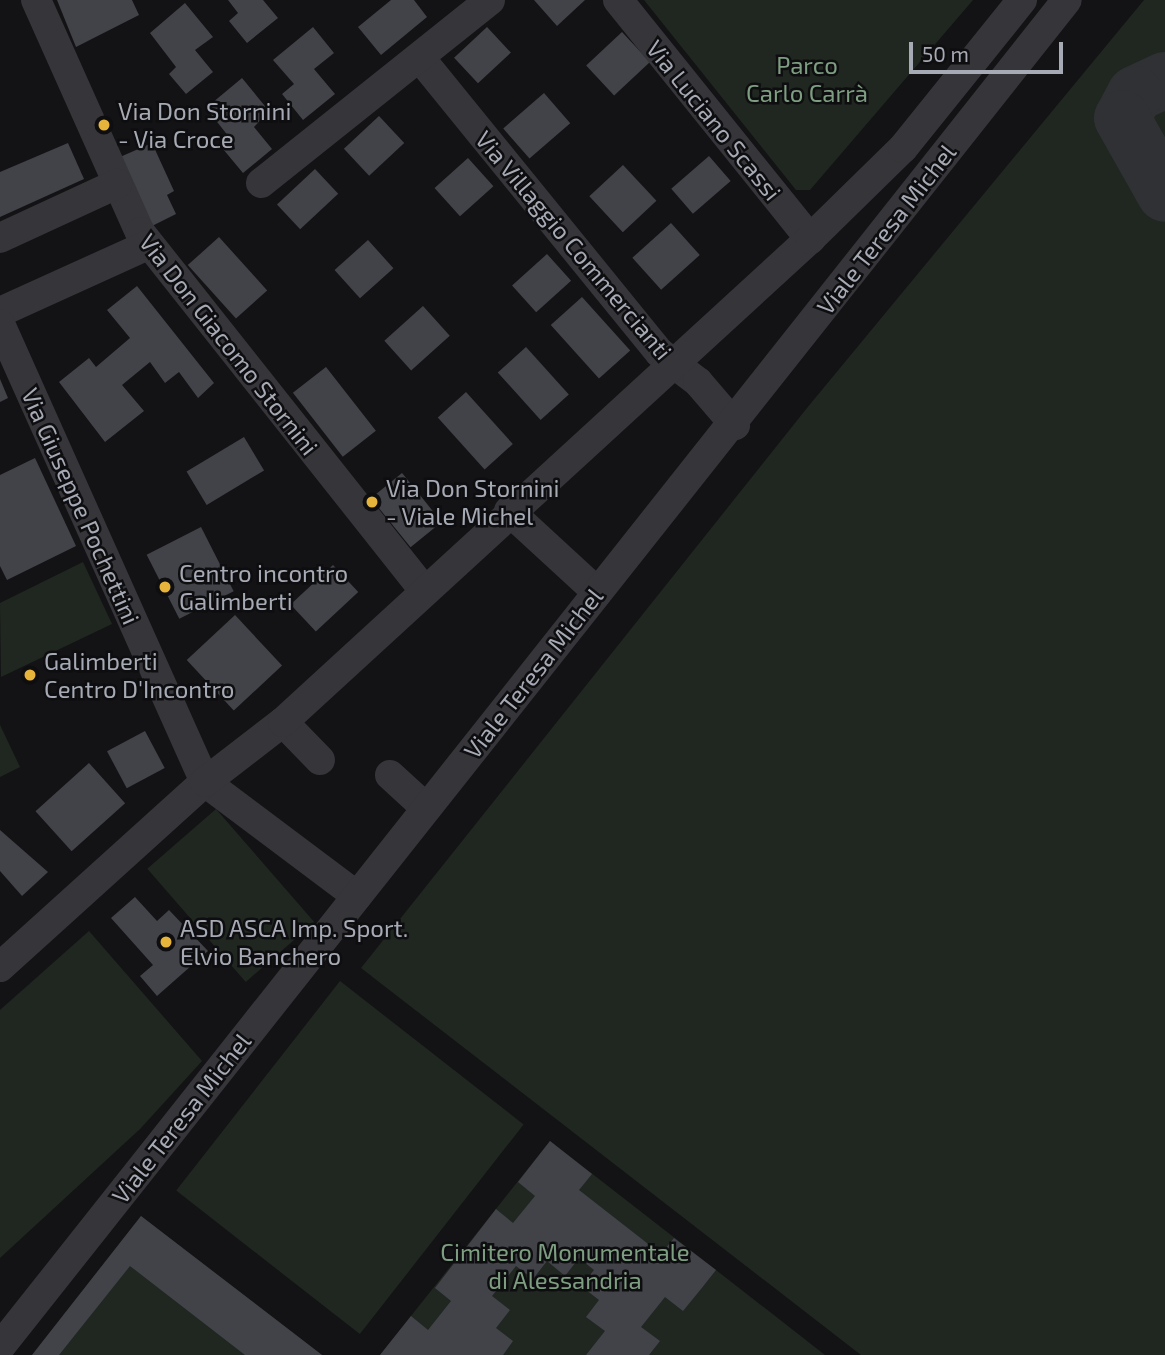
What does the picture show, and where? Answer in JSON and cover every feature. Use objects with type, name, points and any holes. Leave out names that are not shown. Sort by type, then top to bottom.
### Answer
[{"type":"street","name":"Via Don Giacomo Stornini","points":[[36,0],[117,184],[148,245],[424,590]]},
{"type":"street","points":[[261,183],[489,0]]},
{"type":"street","name":"Via Luciano Scassi","points":[[618,0],[810,239]]},
{"type":"street","name":"Viale Teresa Michel","points":[[0,967],[205,782],[283,722],[509,511],[810,239],[903,148],[1022,0]]},
{"type":"street","name":"Viale Teresa Michel","points":[[0,1347],[597,592],[735,425],[1067,0]]},
{"type":"street","name":"Via Villaggio Commercianti","points":[[420,58],[673,364],[735,425]]},
{"type":"street","points":[[0,238],[117,184]]},
{"type":"street","points":[[0,312],[148,245]]},
{"type":"street","name":"Via Giuseppe Pochettini","points":[[0,324],[205,782],[357,896]]},
{"type":"street","points":[[509,511],[597,592]]},
{"type":"street","points":[[283,722],[320,760]]},
{"type":"street","points":[[390,775],[426,808]]},
{"type":"green space","name":"Parco Carlo Carrà","points":[[644,0],[973,0],[810,190],[796,190]]},
{"type":"green space","points":[[1144,0],[1165,0],[1165,1355],[861,1355],[361,968],[807,408]]},
{"type":"green space","points":[[83,562],[112,624],[1,677],[0,603]]},
{"type":"green space","points":[[0,725],[20,767],[0,777]]},
{"type":"green space","points":[[216,809],[314,922],[246,982],[147,869]]},
{"type":"green space","points":[[89,931],[202,1061],[140,1129],[0,1258],[0,1010]]},
{"type":"green space","points":[[340,981],[524,1124],[360,1334],[176,1191]]},
{"type":"green space","name":"Cimitero Monumentale di Alessandria","points":[[550,1141],[716,1270],[825,1355],[380,1355]]},
{"type":"green space","points":[[141,1216],[322,1355],[32,1355]]},
{"type":"building","points":[[57,0],[132,0],[139,15],[76,47]]},
{"type":"building","points":[[228,0],[263,0],[278,18],[247,43],[229,21],[238,13]]},
{"type":"building","points":[[391,0],[414,0],[427,17],[381,55],[358,27]]},
{"type":"building","points":[[534,0],[585,0],[557,26]]},
{"type":"building","points":[[185,3],[213,37],[195,50],[213,72],[186,94],[169,74],[176,67],[150,33]]},
{"type":"building","points":[[313,27],[334,53],[314,69],[335,94],[303,120],[282,94],[294,84],[273,60]]},
{"type":"building","points":[[487,27],[511,53],[478,83],[454,58]]},
{"type":"building","points":[[622,32],[650,62],[614,95],[586,65]]},
{"type":"building","points":[[242,78],[269,111],[254,127],[272,149],[243,173],[223,149],[233,142],[206,108]]},
{"type":"building","points":[[544,93],[570,123],[529,159],[503,128]]},
{"type":"building","points":[[379,116],[404,143],[369,176],[344,149]]},
{"type":"building","points":[[68,143],[84,179],[0,217],[0,172]]},
{"type":"building","points":[[152,143],[174,191],[167,195],[176,214],[144,230],[120,157]]},
{"type":"building","points":[[709,156],[731,181],[693,214],[671,189]]},
{"type":"building","points":[[468,158],[493,186],[460,216],[435,188]]},
{"type":"building","points":[[623,165],[656,201],[623,232],[589,196]]},
{"type":"building","points":[[315,169],[338,194],[300,229],[277,204]]},
{"type":"building","points":[[671,223],[700,255],[661,290],[632,258]]},
{"type":"building","points":[[219,237],[267,291],[236,319],[188,265]]},
{"type":"building","points":[[368,240],[393,268],[360,298],[335,270]]},
{"type":"building","points":[[547,254],[571,281],[536,312],[512,285]]},
{"type":"building","points":[[137,286],[214,383],[198,398],[179,372],[165,383],[150,362],[122,385],[144,411],[105,442],[59,382],[89,358],[96,367],[130,338],[107,310]]},
{"type":"building","points":[[582,297],[630,351],[599,379],[551,325]]},
{"type":"building","points":[[423,306],[450,336],[411,371],[384,341]]},
{"type":"building","points":[[526,347],[569,395],[541,420],[498,372]]},
{"type":"building","points":[[326,367],[376,431],[343,457],[293,393]]},
{"type":"building","points":[[0,379],[8,398],[0,402]]},
{"type":"building","points":[[466,392],[513,444],[485,469],[438,417]]},
{"type":"building","points":[[244,437],[264,470],[207,505],[187,472]]},
{"type":"building","points":[[35,458],[76,546],[7,580],[0,566],[0,475]]},
{"type":"building","points":[[402,473],[442,522],[411,547],[371,498]]},
{"type":"building","points":[[201,527],[234,591],[179,619],[147,555]]},
{"type":"building","points":[[333,565],[358,592],[316,632],[291,605]]},
{"type":"building","points":[[235,615],[282,665],[234,710],[187,660]]},
{"type":"building","points":[[145,731],[165,768],[127,788],[107,751]]},
{"type":"building","points":[[89,763],[125,803],[72,851],[35,811]]},
{"type":"building","points":[[0,830],[48,872],[22,896],[0,871]]},
{"type":"building","name":"ASD ASCA Imp. Sport. Elvio Banchero","points":[[135,897],[157,921],[169,910],[208,951],[157,996],[140,976],[153,965],[111,918]]},
{"type":"building","points":[[550,1141],[592,1174],[579,1190],[661,1254],[674,1238],[716,1270],[683,1311],[665,1297],[641,1327],[660,1341],[649,1355],[586,1355],[605,1331],[586,1317],[599,1300],[581,1286],[594,1270],[579,1258],[565,1276],[547,1261],[533,1279],[516,1266],[492,1296],[510,1310],[496,1328],[513,1341],[503,1355],[380,1355],[411,1316],[428,1330],[451,1301],[435,1288],[496,1209],[513,1223],[535,1196],[518,1182]]},
{"type":"building","points":[[141,1216],[322,1355],[245,1355],[130,1266],[59,1355],[32,1355]]},
{"type":"taxiway","points":[[1165,80],[1135,94],[1122,118],[1165,194]]},
{"type":"place","name":"Via Don Stornini - Via Croce","points":[[104,125]]},
{"type":"place","name":"Via Don Stornini - Viale Michel","points":[[372,502]]},
{"type":"place","name":"Centro incontro Galimberti","points":[[165,587]]},
{"type":"place","name":"Galimberti Centro D'Incontro","points":[[30,675]]},
{"type":"place","name":"ASD ASCA Imp. Sport. Elvio Banchero","points":[[166,942]]}]
